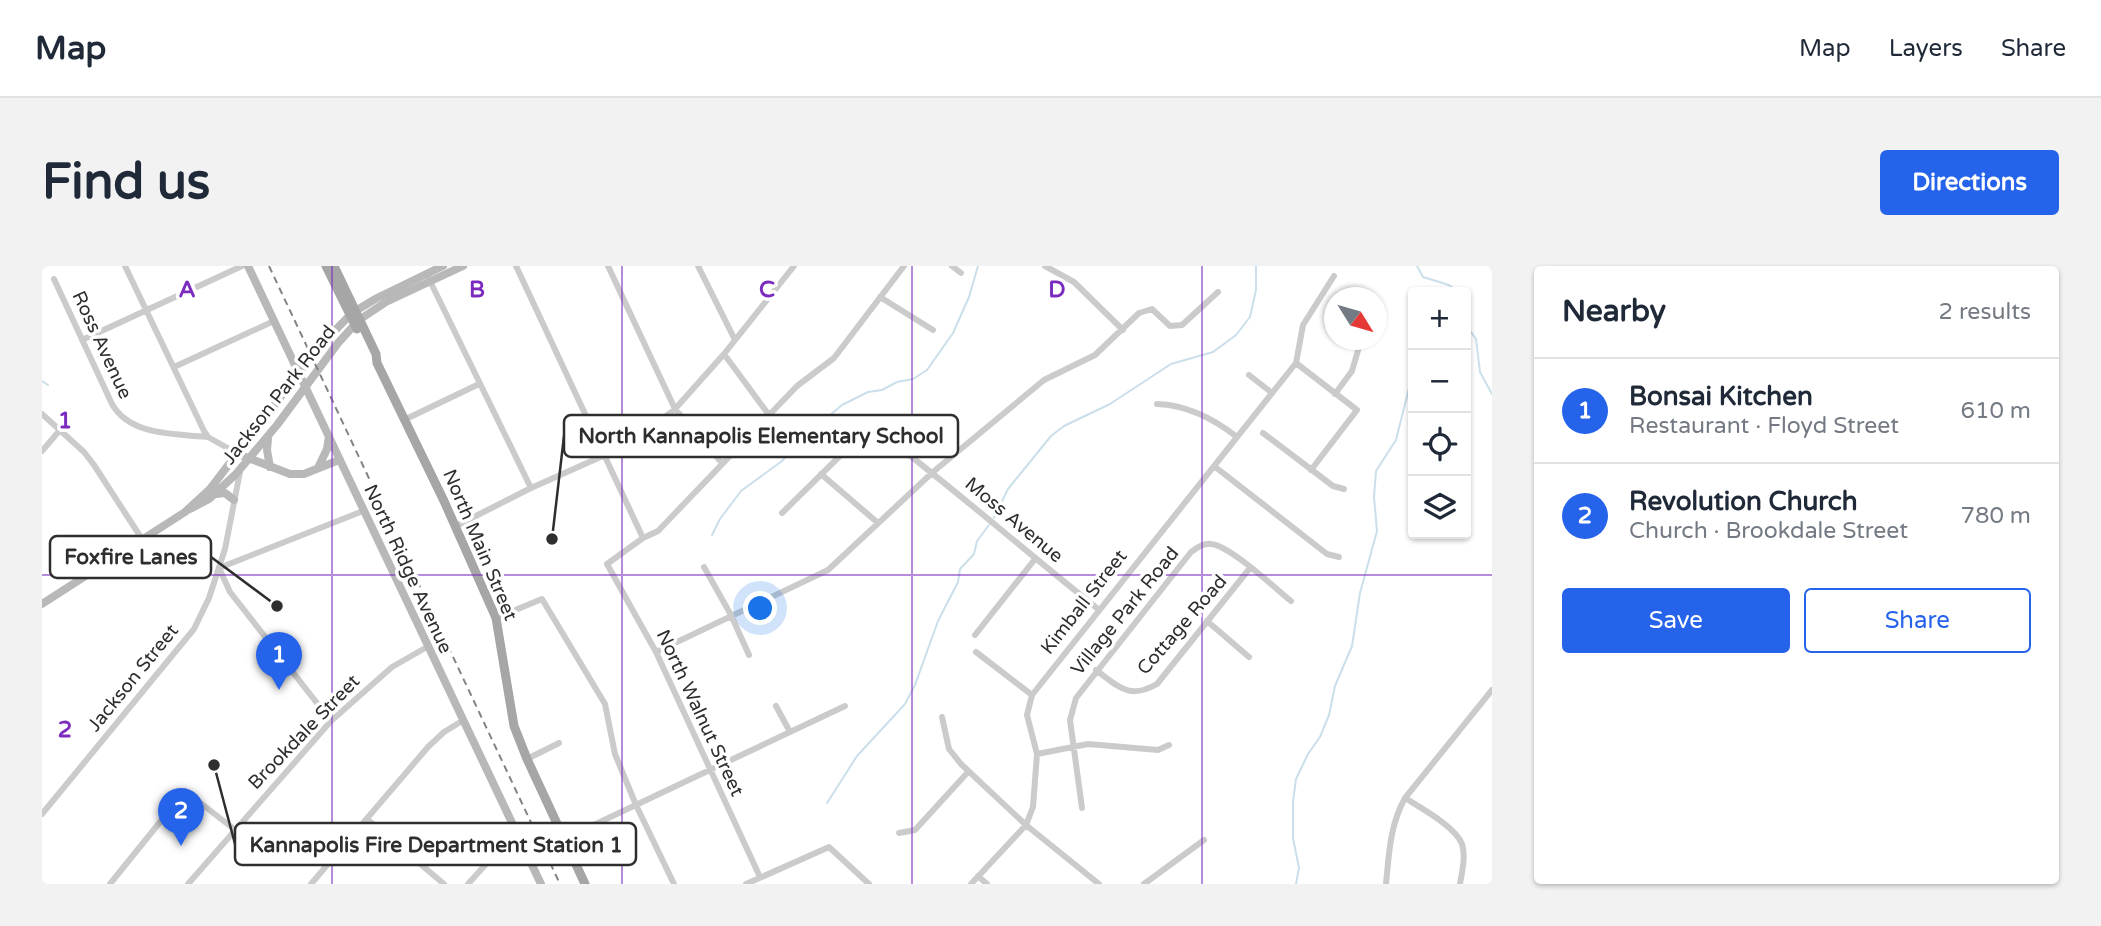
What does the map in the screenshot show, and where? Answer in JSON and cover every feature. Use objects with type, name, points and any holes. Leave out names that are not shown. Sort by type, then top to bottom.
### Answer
[{"type":"main road","name":"North Ridge Avenue","points":[[248,266],[541,884]]},
{"type":"main road","points":[[326,266],[355,318]]},
{"type":"main road","points":[[334,266],[355,318]]},
{"type":"main road","points":[[428,278],[443,266]]},
{"type":"main road","points":[[355,318],[381,295],[463,266]]},
{"type":"main road","name":"North Main Street","points":[[355,318],[370,355],[377,363],[406,419],[496,618],[514,726],[585,884]]},
{"type":"main road","name":"Jackson Park Road","points":[[187,510],[200,505],[213,495],[246,462],[272,432],[355,318]]},
{"type":"main road","name":"Jackson Park Road","points":[[42,604],[187,510],[213,485],[238,454],[315,351],[355,318]]},
{"type":"main road","points":[[270,467],[267,442],[272,432]]},
{"type":"main road","points":[[318,468],[327,449],[329,436]]},
{"type":"main road","points":[[238,454],[246,462],[296,475],[339,460]]},
{"type":"main road","points":[[213,495],[225,493],[234,500]]},
{"type":"street","points":[[125,266],[208,437],[238,454]]},
{"type":"street","points":[[82,340],[242,266]]},
{"type":"street","points":[[516,266],[643,538],[658,531],[797,386],[834,358],[904,266]]},
{"type":"street","points":[[608,266],[675,408],[722,463]]},
{"type":"street","points":[[707,266],[700,270],[734,338]]},
{"type":"street","points":[[456,526],[645,433],[675,408],[723,354],[794,266]]},
{"type":"street","points":[[952,266],[961,273]]},
{"type":"street","points":[[1045,266],[1073,282],[1123,330]]},
{"type":"street","points":[[1311,470],[1357,410],[1296,363],[1303,325],[1334,276]]},
{"type":"street","points":[[428,278],[531,488]]},
{"type":"street","name":"Ross Avenue","points":[[54,279],[119,415],[128,422],[153,431],[208,437]]},
{"type":"street","points":[[656,652],[828,570],[933,472],[1044,380],[1095,355],[1139,313],[1152,309],[1170,326],[1182,324],[1219,292]]},
{"type":"street","points":[[880,297],[933,330]]},
{"type":"street","points":[[174,367],[274,321]]},
{"type":"street","points":[[1335,394],[1352,370],[1358,350]]},
{"type":"street","points":[[723,354],[769,415]]},
{"type":"street","name":"Kimball Street","points":[[1032,695],[1296,363]]},
{"type":"street","points":[[1249,375],[1272,393]]},
{"type":"street","points":[[406,419],[480,384]]},
{"type":"street","points":[[1157,404],[1175,405],[1219,423],[1237,437]]},
{"type":"street","points":[[42,414],[94,465],[142,540]]},
{"type":"street","name":"Moss Avenue","points":[[877,429],[1098,609]]},
{"type":"street","points":[[42,451],[60,430]]},
{"type":"street","points":[[1263,433],[1333,486],[1344,489]]},
{"type":"street","points":[[782,513],[845,451]]},
{"type":"street","name":"Jackson Street","points":[[42,814],[194,629],[209,598],[225,549],[238,477],[246,462]]},
{"type":"street","points":[[1214,466],[1327,554],[1339,557]]},
{"type":"street","points":[[821,474],[878,523]]},
{"type":"street","points":[[331,722],[230,592],[219,568],[363,511]]},
{"type":"street","name":"North Walnut Street","points":[[643,538],[607,564],[656,652],[760,877]]},
{"type":"street","name":"Village Park Road","points":[[1082,808],[1070,720],[1076,698],[1191,552],[1209,543],[1218,545],[1232,552],[1292,601]]},
{"type":"street","points":[[975,635],[1035,559]]},
{"type":"street","points":[[704,567],[731,615],[749,655]]},
{"type":"street","name":"Cottage Road","points":[[1096,670],[1123,689],[1143,692],[1157,684],[1250,569]]},
{"type":"street","points":[[496,618],[542,599],[605,704],[615,754],[674,884]]},
{"type":"street","points":[[1207,621],[1249,657]]},
{"type":"street","name":"Brookdale Street","points":[[188,884],[331,722],[392,667],[427,647]]},
{"type":"street","points":[[971,884],[1026,825],[1033,807],[1037,754],[1027,715],[1032,695],[976,652]]},
{"type":"street","points":[[1387,884],[1391,832],[1396,814],[1405,798],[1492,690]]},
{"type":"street","points":[[776,706],[789,732]]},
{"type":"street","points":[[564,839],[845,706]]},
{"type":"street","points":[[942,717],[949,749],[968,772],[1026,825],[1099,884]]},
{"type":"street","points":[[313,883],[429,747],[444,732],[462,721]]},
{"type":"street","points":[[527,759],[559,743]]},
{"type":"street","points":[[1037,754],[1088,744],[1158,750],[1169,745]]},
{"type":"street","points":[[899,833],[915,830],[968,772]]},
{"type":"street","points":[[110,884],[185,790],[234,829]]},
{"type":"street","points":[[1405,798],[1449,827],[1458,837],[1463,857],[1461,884]]},
{"type":"street","points":[[367,819],[444,884]]},
{"type":"street","points":[[468,884],[515,832]]},
{"type":"street","points":[[1144,884],[1204,840]]},
{"type":"street","points":[[746,884],[829,847],[869,884]]},
{"type":"street","points":[[978,876],[987,884]]},
{"type":"waterway","points":[[712,535],[720,519],[741,491],[782,461],[802,439],[842,405],[868,392],[913,379],[927,370],[953,333],[969,297],[978,266]]},
{"type":"waterway","points":[[994,518],[1008,489],[1051,436],[1064,426],[1110,404],[1171,364],[1213,352],[1236,335],[1250,317],[1256,290],[1256,266]]},
{"type":"waterway","points":[[1417,266],[1423,277],[1452,287]]},
{"type":"waterway","points":[[1471,332],[1476,339],[1480,372],[1492,394]]},
{"type":"waterway","points":[[42,381],[48,385]]},
{"type":"waterway","points":[[1296,884],[1299,868],[1293,838],[1296,779],[1320,737],[1329,715],[1335,686],[1352,646],[1360,593],[1377,531],[1374,497],[1376,471],[1396,440],[1408,392]]},
{"type":"waterway","points":[[827,803],[857,756],[905,704],[915,685],[938,621],[958,582],[960,569],[974,554],[977,541],[989,525]]},
{"type":"railway","points":[[269,266],[560,884]]},
{"type":"place","name":"North Kannapolis Elementary School","points":[[552,539]]},
{"type":"place","name":"Foxfire Lanes","points":[[277,606]]},
{"type":"place","name":"Bonsai Kitchen","points":[[279,690]]},
{"type":"place","name":"Kannapolis Fire Department Station 1","points":[[214,765]]},
{"type":"place","name":"Revolution Church","points":[[181,846]]}]
